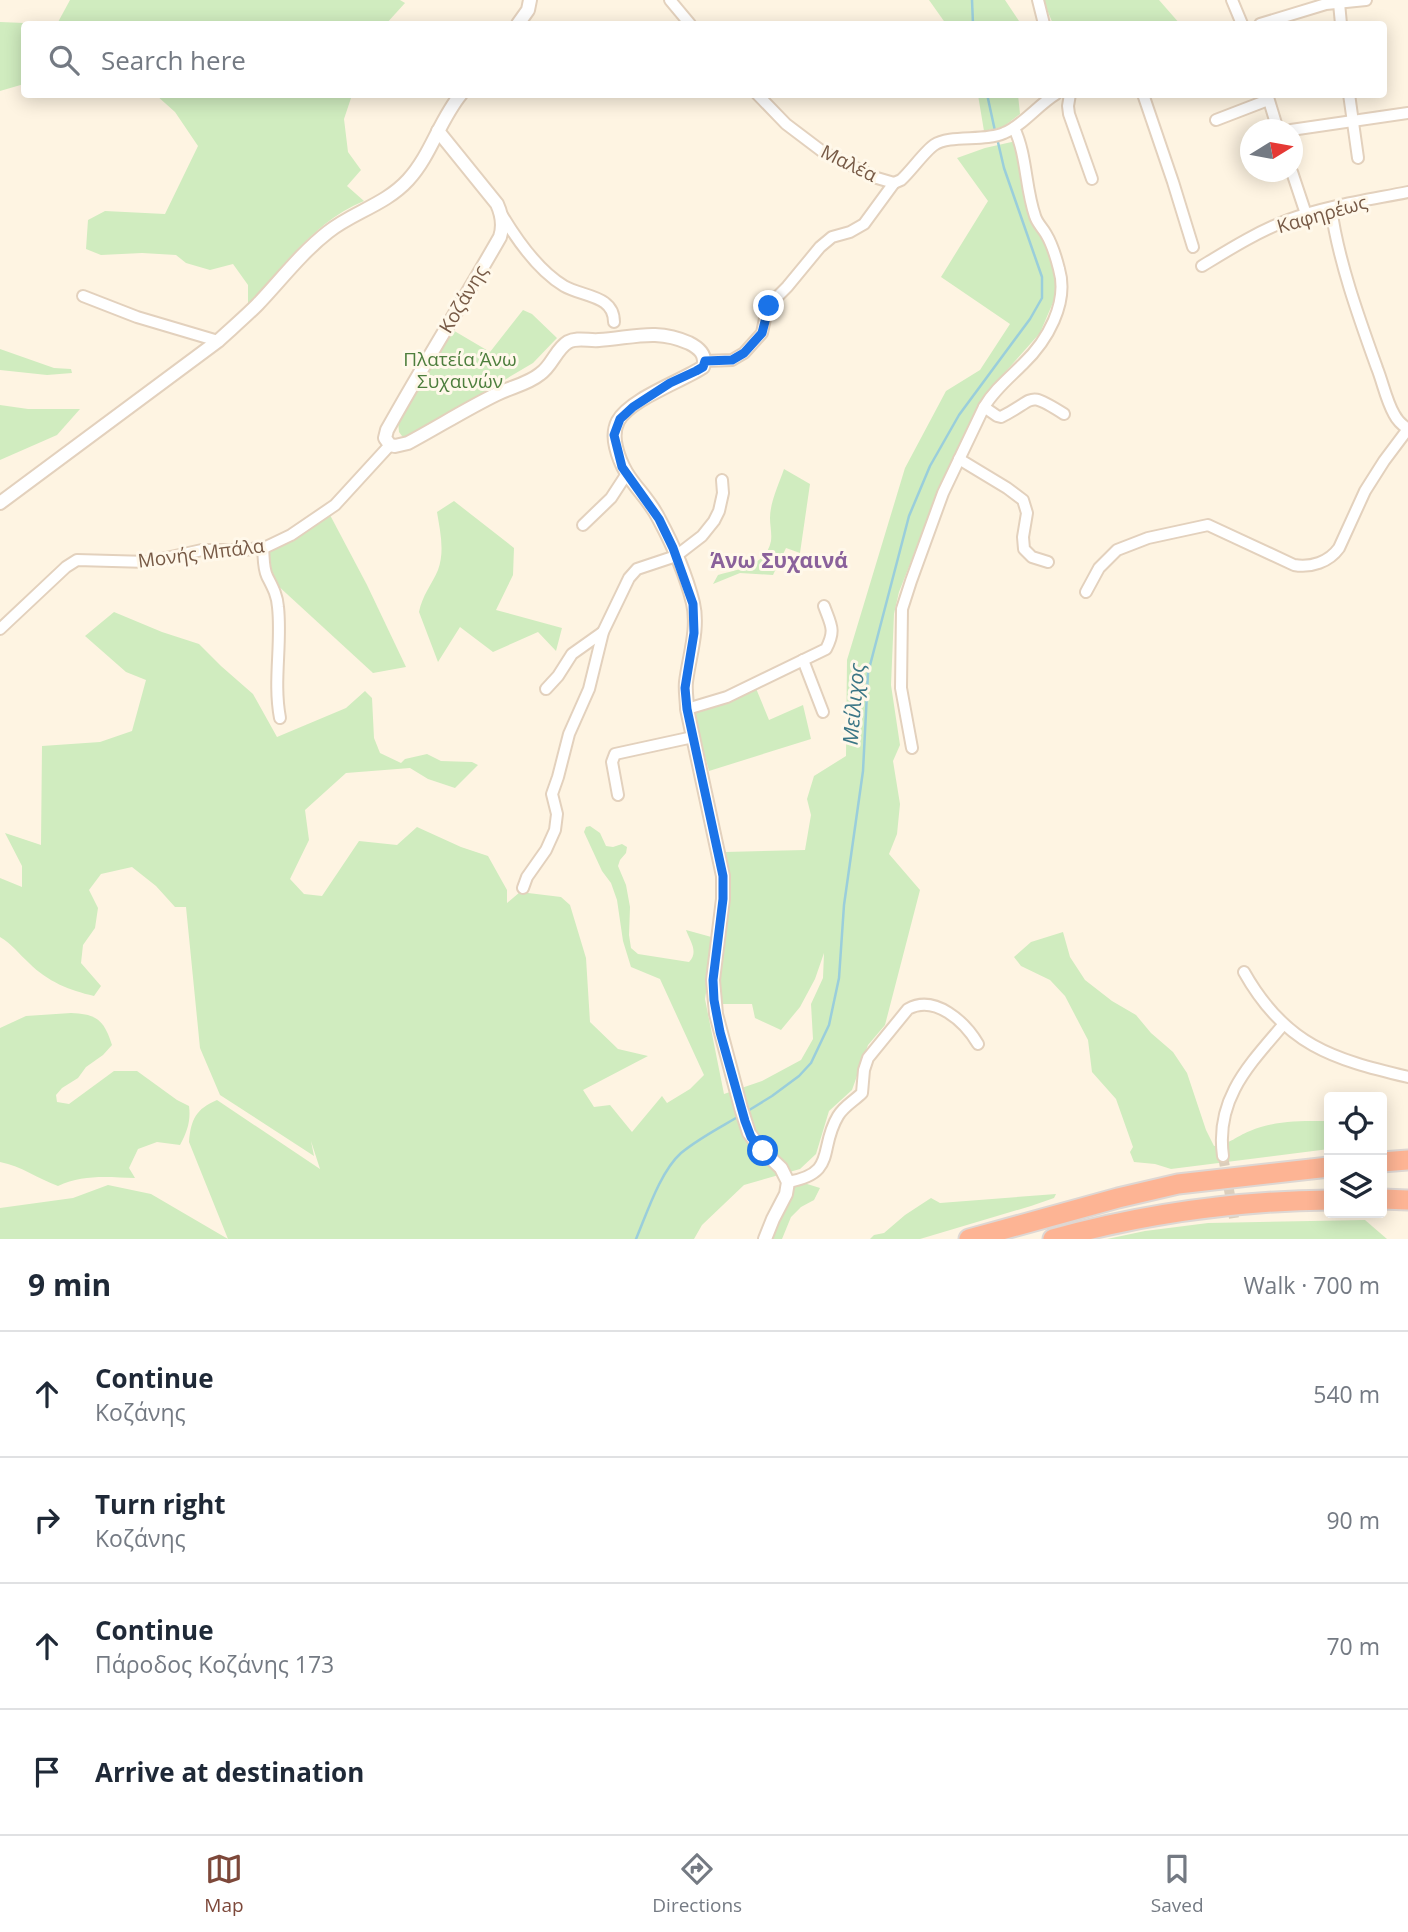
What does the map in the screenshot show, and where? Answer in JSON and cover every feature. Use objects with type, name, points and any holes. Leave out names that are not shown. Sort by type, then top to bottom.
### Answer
[{"type":"highway","points":[[1387,1162],[1408,1160]]},
{"type":"highway","points":[[969,1239],[1178,1184],[1324,1168]]},
{"type":"highway","points":[[1387,1199],[1408,1200]]},
{"type":"highway","points":[[1053,1239],[1216,1206],[1324,1200]]},
{"type":"street","points":[[520,21],[529,5],[539,0]]},
{"type":"street","points":[[670,0],[688,21]]},
{"type":"street","points":[[1038,0],[1043,21]]},
{"type":"street","points":[[1232,0],[1241,21]]},
{"type":"street","points":[[1268,21],[1316,3],[1366,0]]},
{"type":"street","points":[[1342,21],[1346,2]]},
{"type":"street","points":[[0,503],[218,341],[245,317],[326,233],[345,220],[379,204],[401,188],[421,165],[458,98]]},
{"type":"street","name":"Μαλέα","points":[[761,98],[786,124],[822,152],[856,169],[894,183],[901,180],[935,144],[996,136],[1014,128],[1050,98]]},
{"type":"street","points":[[1069,98],[1069,114],[1091,179]]},
{"type":"street","points":[[1144,98],[1193,247]]},
{"type":"street","points":[[1216,121],[1266,98]]},
{"type":"street","points":[[1268,98],[1275,119]]},
{"type":"street","points":[[1350,98],[1358,158]]},
{"type":"street","points":[[1303,128],[1408,113]]},
{"type":"street","points":[[912,748],[901,688],[902,609],[933,518],[958,458],[991,396],[1031,355],[1046,335],[1062,294],[1060,271],[1047,235],[1036,220],[1020,142],[1014,128]]},
{"type":"street","points":[[438,131],[495,201],[533,258],[564,286],[611,306],[614,322]]},
{"type":"street","points":[[1295,182],[1306,214]]},
{"type":"street","points":[[705,361],[732,360],[749,348],[762,333],[770,304],[788,287],[822,244],[867,222],[894,183]]},
{"type":"street","name":"Καφηρέως","points":[[1202,266],[1263,231],[1306,214],[1408,192]]},
{"type":"street","points":[[1086,592],[1099,568],[1117,550],[1148,538],[1208,525],[1294,565],[1306,566],[1325,560],[1339,548],[1365,491],[1408,429],[1399,421],[1391,407],[1369,346],[1335,232],[1331,208]]},
{"type":"street","name":"Κοζάνης","points":[[390,444],[385,438],[387,430],[500,237],[501,212]]},
{"type":"street","points":[[83,296],[137,317],[218,341]]},
{"type":"street","points":[[390,444],[395,446],[408,443],[494,395],[539,376],[564,345],[574,340],[597,341],[660,334],[688,342],[703,355],[703,367],[645,398],[620,419],[615,430],[615,440],[620,463],[626,475],[657,515],[676,556],[694,610],[693,641],[686,682],[687,709],[723,876],[723,899],[713,980],[714,1000],[737,1095],[751,1137],[782,1168],[788,1182],[786,1194],[765,1239]]},
{"type":"street","points":[[984,407],[1001,417],[1030,400],[1038,399],[1064,414]]},
{"type":"street","name":"Μονής Μπάλα","points":[[0,629],[66,567],[77,560],[148,562],[202,550],[263,548],[291,535],[335,505],[390,444]]},
{"type":"street","points":[[958,458],[1023,500],[1027,513],[1024,549],[1032,557],[1048,562]]},
{"type":"street","points":[[583,526],[611,498],[626,475]]},
{"type":"street","points":[[523,888],[529,872],[545,852],[555,830],[557,814],[552,794],[571,729],[592,681],[603,632],[629,578],[637,569],[676,556],[702,536],[714,521],[722,502],[722,480]]},
{"type":"street","points":[[263,548],[265,570],[278,601],[276,692],[280,718]]},
{"type":"street","points":[[687,709],[727,697],[826,649],[832,637],[832,628],[824,606]]},
{"type":"street","points":[[546,689],[572,654],[603,632]]},
{"type":"street","points":[[803,660],[823,712]]},
{"type":"street","points":[[618,795],[611,762],[615,754],[693,737]]},
{"type":"street","points":[[1244,972],[1260,998],[1283,1025],[1313,1045],[1343,1059],[1408,1077]]},
{"type":"street","points":[[788,1182],[802,1179],[821,1167],[838,1116],[862,1093],[868,1058],[908,1009],[926,1004],[942,1009],[959,1021],[978,1044]]},
{"type":"street","points":[[1223,1156],[1222,1125],[1230,1098],[1248,1067],[1283,1025]]},
{"type":"green space","points":[[70,0],[400,0],[405,3],[389,21],[59,21]]},
{"type":"green space","points":[[929,0],[1005,0],[1019,21],[944,21]]},
{"type":"green space","points":[[1043,0],[1159,0],[1177,21],[1052,21]]},
{"type":"green space","points":[[0,22],[21,23],[21,85],[0,91]]},
{"type":"green space","points":[[159,98],[351,98],[344,119],[348,152],[361,170],[347,186],[364,201],[330,220],[300,246],[248,306],[248,285],[233,264],[210,270],[186,263],[176,255],[101,255],[86,249],[88,220],[105,211],[165,214],[198,146],[175,112]]},
{"type":"green space","points":[[978,98],[1018,98],[1020,114],[1003,127],[984,131]]},
{"type":"green space","points":[[1016,141],[1055,269],[1057,293],[1040,333],[985,395],[931,511],[899,592],[894,614],[891,685],[900,745],[893,761],[900,804],[897,834],[889,854],[920,890],[885,1025],[868,1045],[852,1090],[829,1111],[816,1154],[800,1169],[744,1185],[702,1225],[694,1239],[228,1239],[189,1142],[193,1121],[204,1107],[217,1100],[320,1169],[311,1141],[314,1156],[220,1095],[200,1048],[186,907],[175,907],[156,886],[132,867],[101,874],[89,890],[98,908],[95,928],[83,945],[81,963],[101,986],[94,996],[51,980],[0,937],[0,878],[22,887],[22,866],[5,833],[41,845],[42,746],[100,742],[132,731],[146,680],[126,672],[85,636],[114,612],[199,644],[253,694],[277,737],[346,708],[365,691],[372,698],[374,738],[380,753],[401,763],[405,759],[427,754],[441,761],[472,762],[478,765],[455,788],[428,779],[410,768],[346,773],[305,810],[309,840],[290,879],[304,894],[322,896],[359,841],[397,845],[417,827],[488,856],[507,890],[507,903],[520,892],[561,897],[570,905],[586,958],[590,1022],[618,1049],[648,1056],[583,1090],[594,1107],[610,1105],[632,1132],[662,1096],[667,1103],[690,1089],[704,1075],[660,979],[631,967],[623,941],[617,900],[584,832],[586,827],[590,826],[600,833],[606,846],[622,844],[627,847],[618,866],[626,885],[630,907],[631,948],[638,954],[689,962],[694,950],[686,930],[715,938],[705,999],[724,1094],[762,1081],[801,1060],[813,1039],[811,1004],[823,978],[824,953],[815,979],[800,1007],[781,1030],[755,1018],[752,1004],[716,1004],[728,873],[725,852],[805,850],[811,815],[807,799],[814,776],[846,756],[847,660],[905,468],[946,391],[980,370],[1010,324],[941,277],[988,201],[957,158]]},
{"type":"green space","name":"Πλατεία Άνω Συχαινών","points":[[523,310],[532,314],[557,338],[533,363],[422,429],[402,436],[398,421],[451,329],[490,352]]},
{"type":"green space","points":[[0,349],[54,368],[71,369],[72,373],[47,375],[0,370]]},
{"type":"green space","points":[[0,405],[28,409],[80,409],[57,435],[0,460]]},
{"type":"green space","points":[[784,469],[810,484],[800,553],[786,548],[773,575],[740,573],[713,584],[718,575],[743,568],[764,556],[771,541],[771,506]]},
{"type":"green space","points":[[454,501],[514,548],[513,575],[496,610],[562,628],[556,651],[538,632],[493,652],[460,627],[438,662],[419,612],[440,563],[441,541],[437,512]]},
{"type":"green space","points":[[330,515],[406,667],[373,673],[275,583],[271,575],[266,551]]},
{"type":"green space","points":[[755,686],[769,720],[803,705],[811,739],[709,771],[693,713],[699,708]]},
{"type":"green space","points":[[1063,932],[1070,957],[1085,980],[1136,1015],[1151,1033],[1173,1052],[1187,1073],[1214,1146],[1269,1125],[1324,1121],[1324,1150],[1171,1169],[1134,1162],[1130,1152],[1133,1147],[1116,1099],[1092,1072],[1088,1040],[1065,996],[1050,980],[1021,966],[1014,957],[1031,942]]},
{"type":"green space","points":[[71,1013],[98,1020],[112,1045],[86,1067],[78,1078],[62,1088],[56,1095],[57,1102],[69,1104],[114,1071],[137,1071],[189,1106],[188,1126],[180,1145],[157,1142],[138,1149],[129,1168],[135,1178],[86,1178],[58,1186],[16,1166],[0,1162],[0,1028],[26,1016]]},
{"type":"green space","points":[[804,1183],[820,1188],[814,1200],[791,1217],[782,1239],[768,1239],[793,1187]]},
{"type":"green space","points":[[108,1185],[151,1194],[228,1239],[0,1239],[0,1208],[73,1198]]},
{"type":"green space","points":[[1056,1194],[1054,1198],[1031,1206],[920,1239],[870,1239],[874,1235],[884,1233],[931,1198],[940,1203]]},
{"type":"green space","points":[[1365,1220],[1387,1239],[1107,1239],[1208,1223]]},
{"type":"waterway","name":"Μείλιχος","points":[[972,0],[973,21]]},
{"type":"waterway","name":"Μείλιχος","points":[[988,98],[995,131]]},
{"type":"waterway","name":"Μείλιχος","points":[[746,1112],[799,1076],[811,1063],[829,1025],[839,978],[844,905],[863,771],[868,673],[909,516],[930,466],[959,415],[1030,319],[1042,298],[1042,277],[1004,168],[997,138]]},
{"type":"waterway","name":"Μείλιχος","points":[[636,1239],[655,1193],[673,1161],[695,1142],[741,1115]]},
{"type":"tunnel","points":[[1223,1156],[1234,1218]]},
{"type":"district","name":"Άνω Συχαινά","points":[[779,560]]},
{"type":"route","points":[[763,1151],[751,1137],[745,1121],[720,1032],[714,1000],[713,980],[723,899],[723,876],[687,709],[685,688],[694,633],[694,607],[673,548],[657,515],[622,467],[614,435],[620,419],[645,398],[703,367],[705,361],[732,360],[744,353],[762,333],[769,306]]}]
